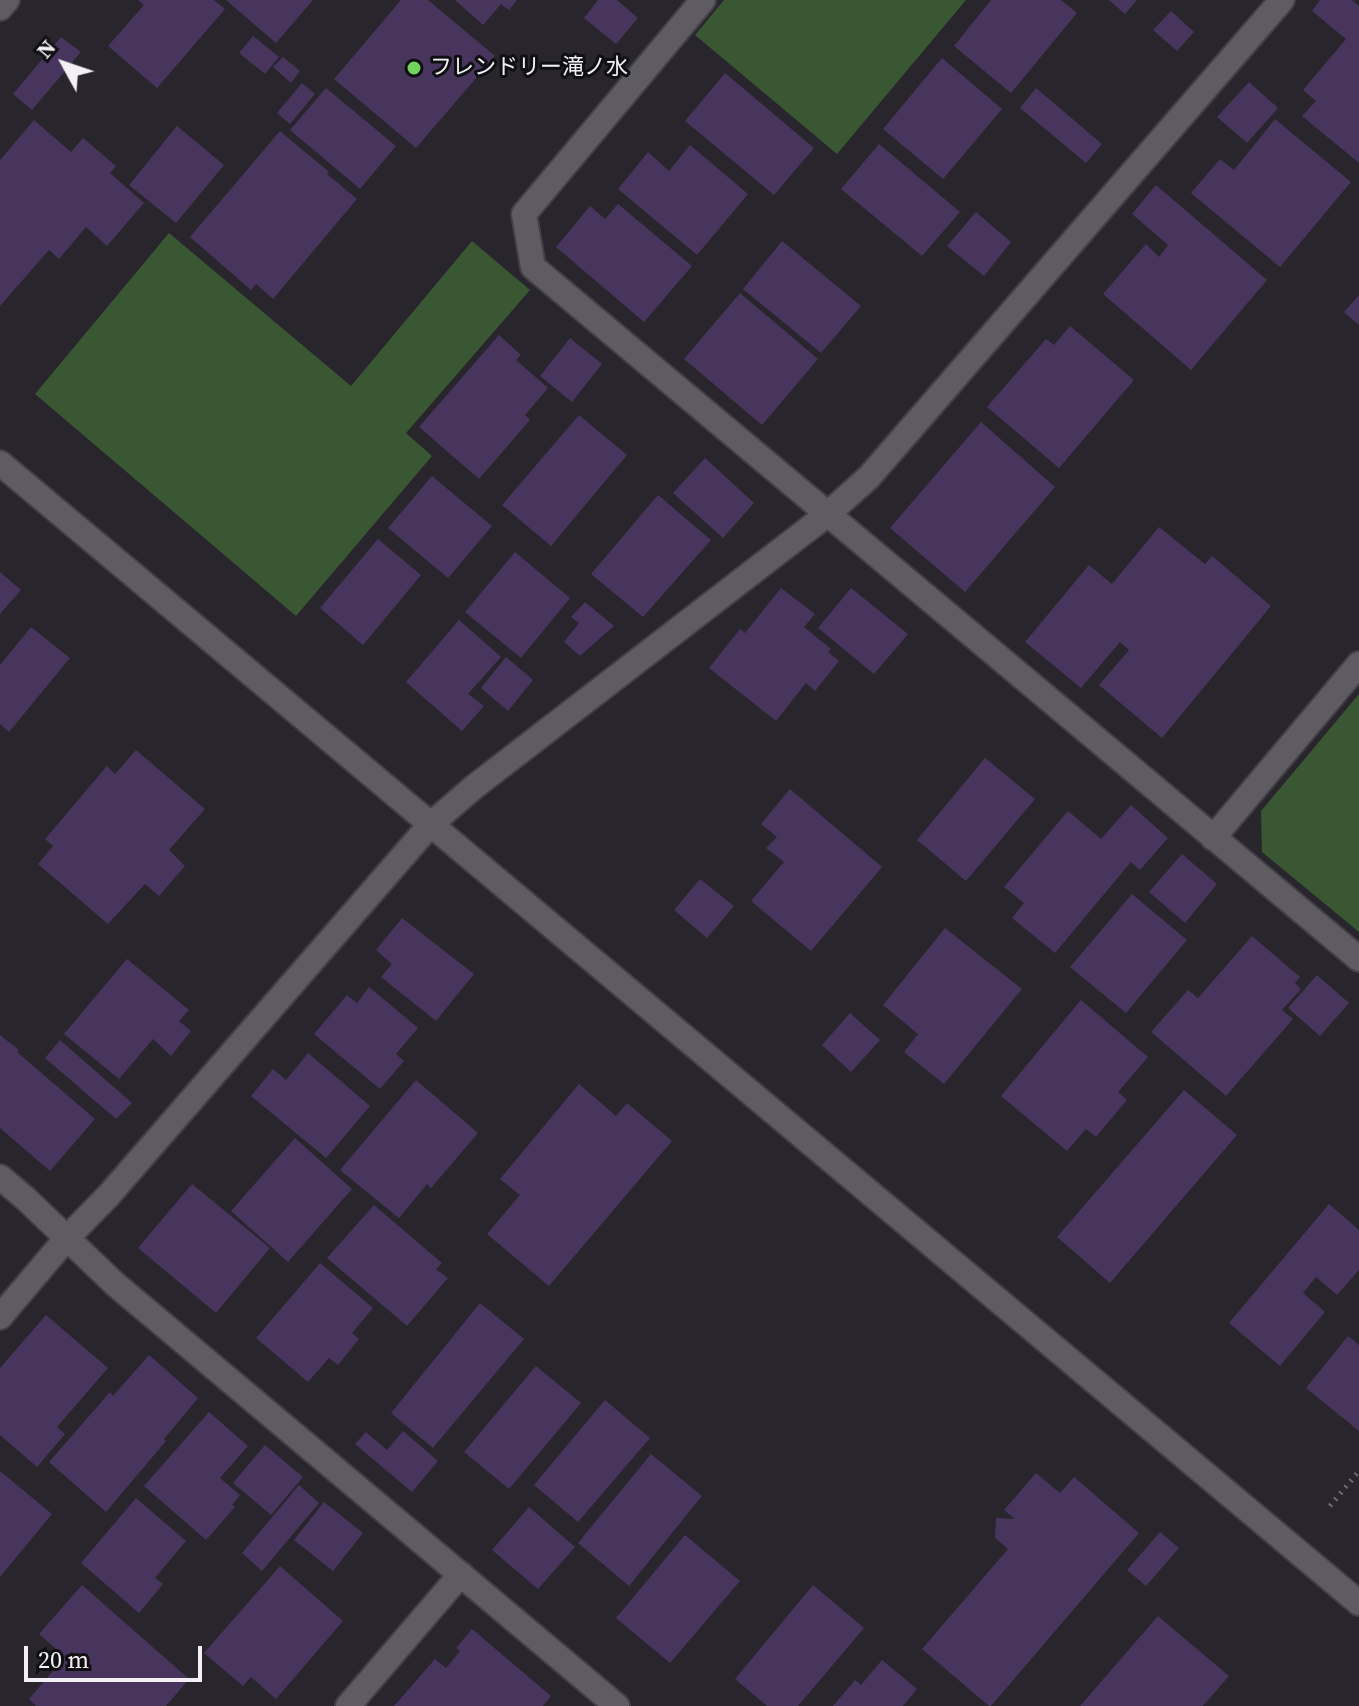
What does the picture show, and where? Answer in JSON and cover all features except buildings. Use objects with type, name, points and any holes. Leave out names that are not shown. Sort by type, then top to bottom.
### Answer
[{"type":"street","points":[[0,8],[7,0]]},
{"type":"street","points":[[703,0],[524,214],[533,267],[1359,959]]},
{"type":"street","points":[[0,1317],[430,825],[474,787],[829,513],[869,477],[1282,0]]},
{"type":"street","points":[[0,463],[1359,1603]]},
{"type":"street","points":[[1213,838],[1359,664]]},
{"type":"street","points":[[0,1177],[115,1284],[617,1706]]},
{"type":"street","points":[[348,1706],[461,1574]]},
{"type":"path","points":[[1330,1506],[1359,1471]]},
{"type":"green space","points":[[724,0],[966,0],[837,154],[695,35]]},
{"type":"green space","points":[[169,233],[351,386],[472,241],[530,290],[406,433],[432,456],[296,616],[35,394]]},
{"type":"green space","points":[[1359,694],[1359,932],[1262,852],[1261,811]]},
{"type":"place","name":"フレンドリー滝ノ水","points":[[414,68]]}]
